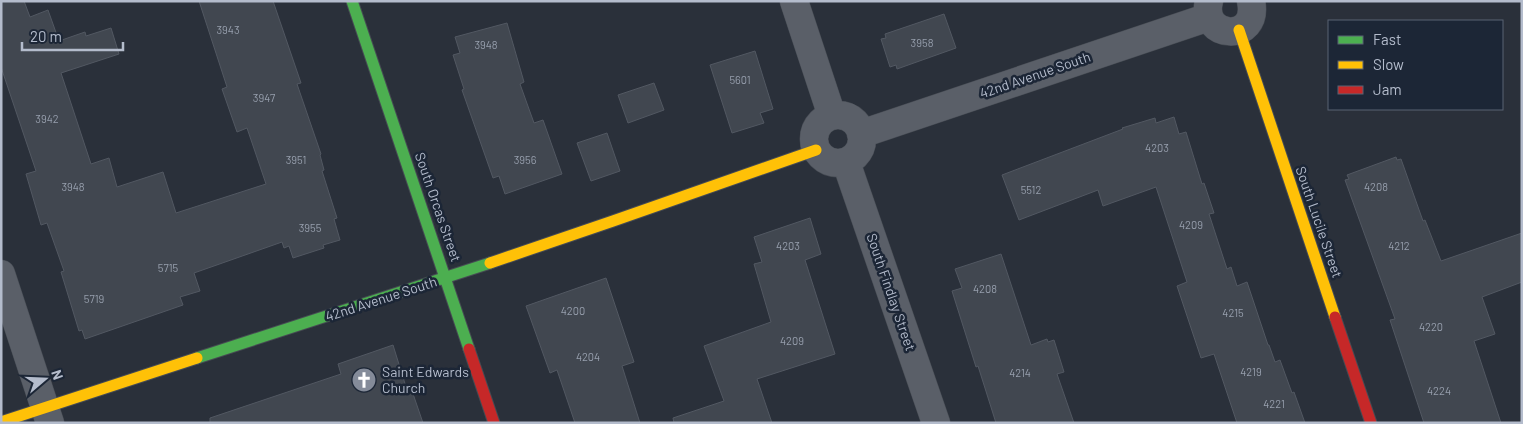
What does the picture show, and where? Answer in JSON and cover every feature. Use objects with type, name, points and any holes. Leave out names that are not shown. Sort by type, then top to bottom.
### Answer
[{"type":"street","name":"South Orcas Street","points":[[352,1],[494,423]]},
{"type":"street","points":[[794,1],[832,116]]},
{"type":"street","points":[[1209,9],[1214,26],[1228,32],[1243,28],[1249,22],[1252,16],[1253,2]]},
{"type":"street","name":"42nd Avenue South","points":[[861,134],[1209,9]]},
{"type":"street","name":"South Lucile Street","points":[[1238,30],[1371,423]]},
{"type":"street","points":[[832,116],[849,118],[856,123],[861,134],[861,146],[857,154],[846,162],[835,163],[827,161],[816,150],[814,143],[816,128],[821,122],[832,116]]},
{"type":"street","name":"42nd Avenue South","points":[[1,422],[48,415],[732,181],[816,150]]},
{"type":"street","name":"South Findlay Street","points":[[846,162],[936,423]]},
{"type":"street","points":[[1,274],[48,415]]},
{"type":"building","points":[[1,1],[24,1],[30,17],[48,10],[59,41],[85,32],[86,36],[111,28],[119,54],[61,73],[91,164],[109,158],[117,187],[163,172],[176,213],[266,184],[247,128],[237,132],[222,89],[227,87],[199,1],[273,1],[301,83],[297,84],[321,154],[324,170],[322,171],[337,218],[334,219],[340,240],[323,245],[324,248],[293,258],[289,246],[284,248],[282,242],[194,273],[200,291],[180,297],[183,305],[85,339],[82,330],[79,331],[61,272],[64,271],[47,223],[41,225],[26,174],[36,171],[1,67]]},
{"type":"building","points":[[944,14],[956,48],[897,69],[896,65],[890,67],[881,39],[886,38],[885,34]]},
{"type":"building","points":[[507,23],[524,82],[520,84],[534,123],[543,120],[562,174],[505,194],[499,176],[493,178],[462,90],[464,89],[453,55],[460,53],[455,37]]},
{"type":"building","points":[[755,51],[773,109],[760,113],[764,123],[732,133],[710,65]]},
{"type":"building","points":[[654,83],[664,110],[628,123],[618,95]]},
{"type":"building","points":[[1174,117],[1179,134],[1186,132],[1202,184],[1204,183],[1214,213],[1209,214],[1227,269],[1231,267],[1237,286],[1247,282],[1268,345],[1275,362],[1280,360],[1305,423],[1237,423],[1214,354],[1201,358],[1177,286],[1187,282],[1156,187],[1103,206],[1098,190],[1019,220],[1002,175],[1122,128],[1155,118],[1156,123]]},
{"type":"building","points":[[607,133],[620,171],[591,181],[577,143]]},
{"type":"building","points":[[1396,157],[1397,160],[1401,159],[1423,221],[1425,220],[1441,261],[1522,233],[1522,282],[1482,297],[1495,334],[1474,341],[1501,423],[1424,423],[1390,320],[1395,319],[1345,180],[1349,179],[1347,175]]},
{"type":"building","points":[[810,218],[821,254],[805,260],[835,354],[757,379],[772,423],[674,423],[673,418],[724,401],[704,346],[771,322],[754,264],[762,262],[754,237]]},
{"type":"building","points":[[1001,254],[1031,345],[1047,339],[1048,342],[1054,340],[1064,372],[1057,374],[1074,423],[996,423],[952,291],[962,288],[955,269]]},
{"type":"building","points":[[606,278],[634,362],[622,366],[640,423],[575,423],[557,370],[550,373],[526,306]]},
{"type":"building","name":"Saint Edwards Church","points":[[393,345],[406,387],[410,385],[423,423],[210,423],[210,418],[341,374],[338,364]]},
{"type":"traffic: fast","points":[[352,1],[469,349]]},
{"type":"traffic: fast","points":[[197,358],[490,263]]},
{"type":"traffic: slow","points":[[1239,30],[1335,317]]},
{"type":"traffic: slow","points":[[490,263],[816,150]]},
{"type":"traffic: slow","points":[[1,422],[197,358]]},
{"type":"traffic: jam","points":[[1335,317],[1371,423]]},
{"type":"traffic: jam","points":[[469,349],[494,423]]},
{"type":"place","name":"Saint Edwards Church","points":[[364,380]]}]
